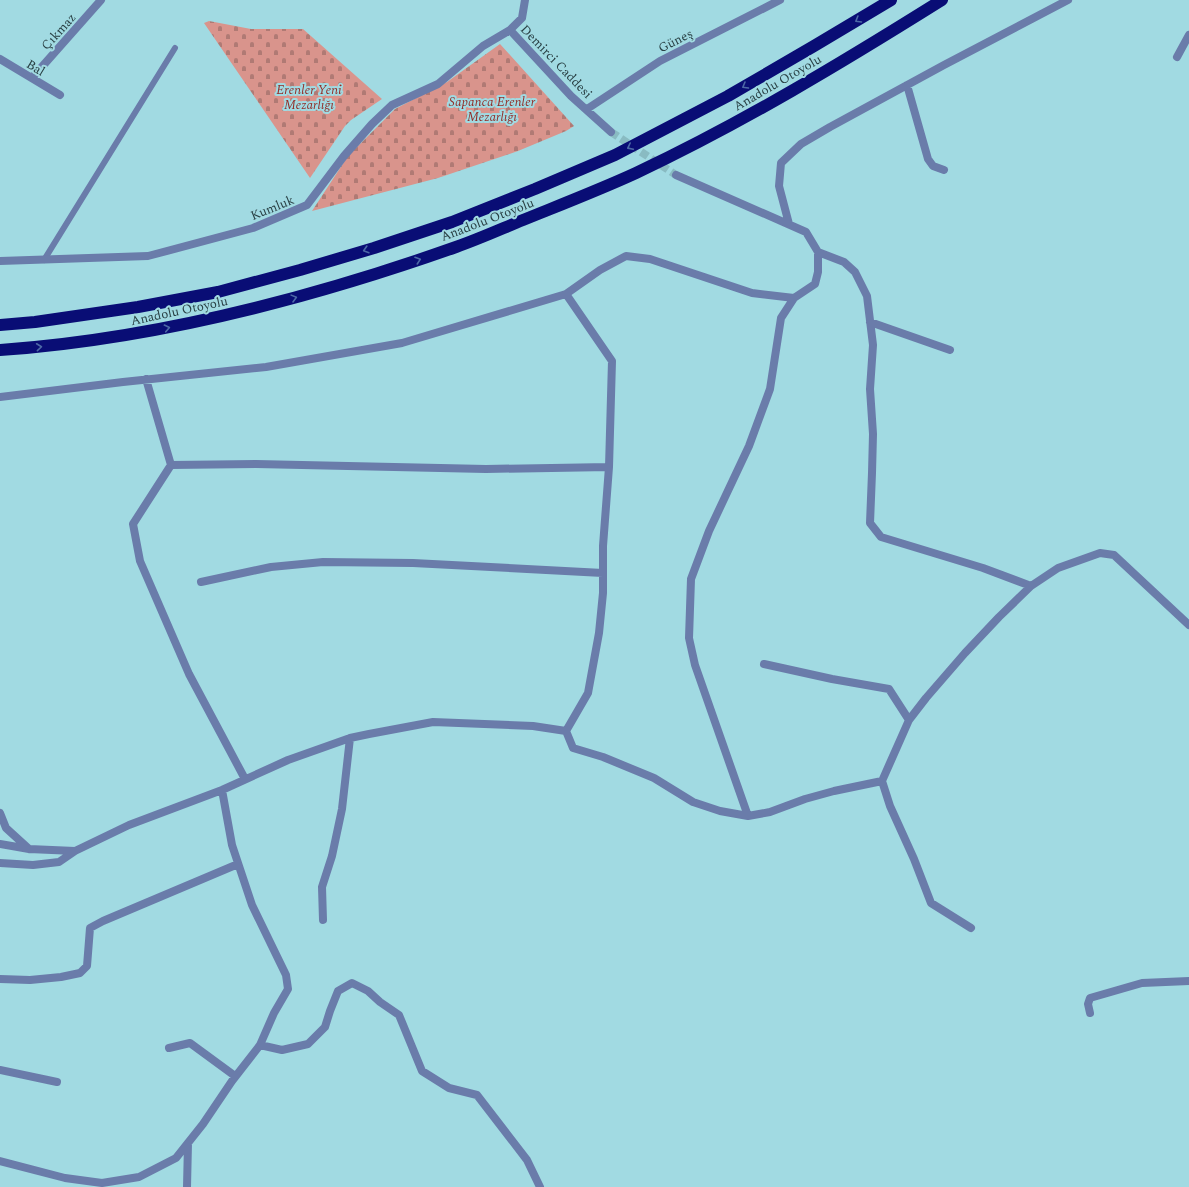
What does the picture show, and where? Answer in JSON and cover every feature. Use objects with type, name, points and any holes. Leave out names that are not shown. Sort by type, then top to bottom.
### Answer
[{"type":"highway","name":"Anadolu Otoyolu","points":[[0,325],[35,322],[138,307],[218,292],[374,248],[452,222],[615,155],[728,96],[891,0]]},
{"type":"highway","name":"Anadolu Otoyolu","points":[[0,350],[39,347],[144,333],[222,316],[381,273],[459,246],[634,173],[729,125],[830,68],[942,0]]},
{"type":"street","name":"Çıkmaz","points":[[32,78],[101,0]]},
{"type":"street","name":"Demirci Caddesi","points":[[525,0],[522,18],[510,30],[571,96],[611,132]]},
{"type":"street","name":"Güneş","points":[[587,109],[660,61],[780,0]]},
{"type":"street","points":[[789,224],[780,186],[781,163],[801,144],[907,85],[1068,0]]},
{"type":"street","name":"Kumluk","points":[[0,261],[148,256],[253,228],[308,205],[344,156],[372,124],[392,105],[438,84],[483,46],[510,30]]},
{"type":"street","points":[[1177,56],[1189,35]]},
{"type":"street","name":"Bal","points":[[0,59],[60,95]]},
{"type":"street","points":[[907,85],[928,159],[933,166],[944,170]]},
{"type":"street","points":[[676,175],[806,232],[818,252],[818,272],[815,284],[794,298],[781,318],[770,389],[749,446],[709,531],[691,579],[690,645],[695,665],[748,816]]},
{"type":"street","points":[[818,252],[844,262],[855,272],[867,296],[873,345],[870,389],[873,442],[870,524],[881,537],[983,568],[1031,586]]},
{"type":"street","points":[[0,397],[146,379],[266,367],[402,343],[566,294],[600,270],[626,256],[650,259],[752,293],[794,298]]},
{"type":"street","points":[[566,294],[612,361],[609,467],[603,546],[603,573],[599,633],[588,693],[566,731]]},
{"type":"street","points":[[870,322],[950,350]]},
{"type":"street","points":[[146,379],[171,465],[133,524],[140,561],[189,674],[245,779]]},
{"type":"street","points":[[171,465],[256,464],[486,469],[609,467]]},
{"type":"street","points":[[971,928],[931,903],[914,859],[890,806],[882,781],[908,720],[965,653],[1031,586],[1058,568],[1100,553],[1114,555],[1189,625]]},
{"type":"street","points":[[201,582],[271,567],[323,562],[413,564],[603,573]]},
{"type":"street","points":[[764,664],[832,679],[889,689],[908,720]]},
{"type":"street","points":[[0,863],[33,865],[59,862],[75,851],[129,825],[222,790],[288,760],[350,738],[433,722],[534,726],[566,731]]},
{"type":"street","points":[[566,731],[573,748],[602,757],[654,778],[693,802],[720,811],[748,816],[770,812],[805,799],[834,791],[882,781]]},
{"type":"street","points":[[323,920],[322,887],[332,856],[342,809],[350,738]]},
{"type":"street","points":[[0,1161],[65,1178],[102,1183],[138,1177],[176,1158],[203,1124],[235,1076],[260,1045],[274,1013],[288,988],[286,975],[252,905],[238,864],[232,845],[222,790]]},
{"type":"street","points":[[0,813],[6,828],[29,848]]},
{"type":"street","points":[[0,844],[29,848],[75,851]]},
{"type":"street","points":[[0,979],[30,980],[62,977],[80,973],[87,966],[90,928],[110,918],[238,864]]},
{"type":"street","points":[[1090,1013],[1088,1004],[1090,998],[1142,983],[1189,981]]},
{"type":"street","points":[[260,1045],[282,1050],[308,1044],[325,1027],[338,991],[352,983],[368,991],[398,1015],[422,1071],[449,1088],[477,1095],[527,1160],[540,1187]]},
{"type":"street","points":[[169,1048],[190,1044],[235,1076]]},
{"type":"street","points":[[0,1070],[57,1082]]},
{"type":"street","points":[[187,1187],[188,1143]]},
{"type":"lane","points":[[44,260],[175,48]]},
{"type":"green space","name":"Erenler Yeni Mezarlığı","points":[[209,21],[251,29],[303,29],[382,99],[351,120],[345,126],[310,178],[204,23]]},
{"type":"green space","name":"Sapanca Erenler Mezarlığı","points":[[500,44],[574,126],[566,131],[518,151],[438,178],[312,211],[348,156],[395,109],[447,82]]},
{"type":"tunnel","points":[[611,132],[676,175]]}]
